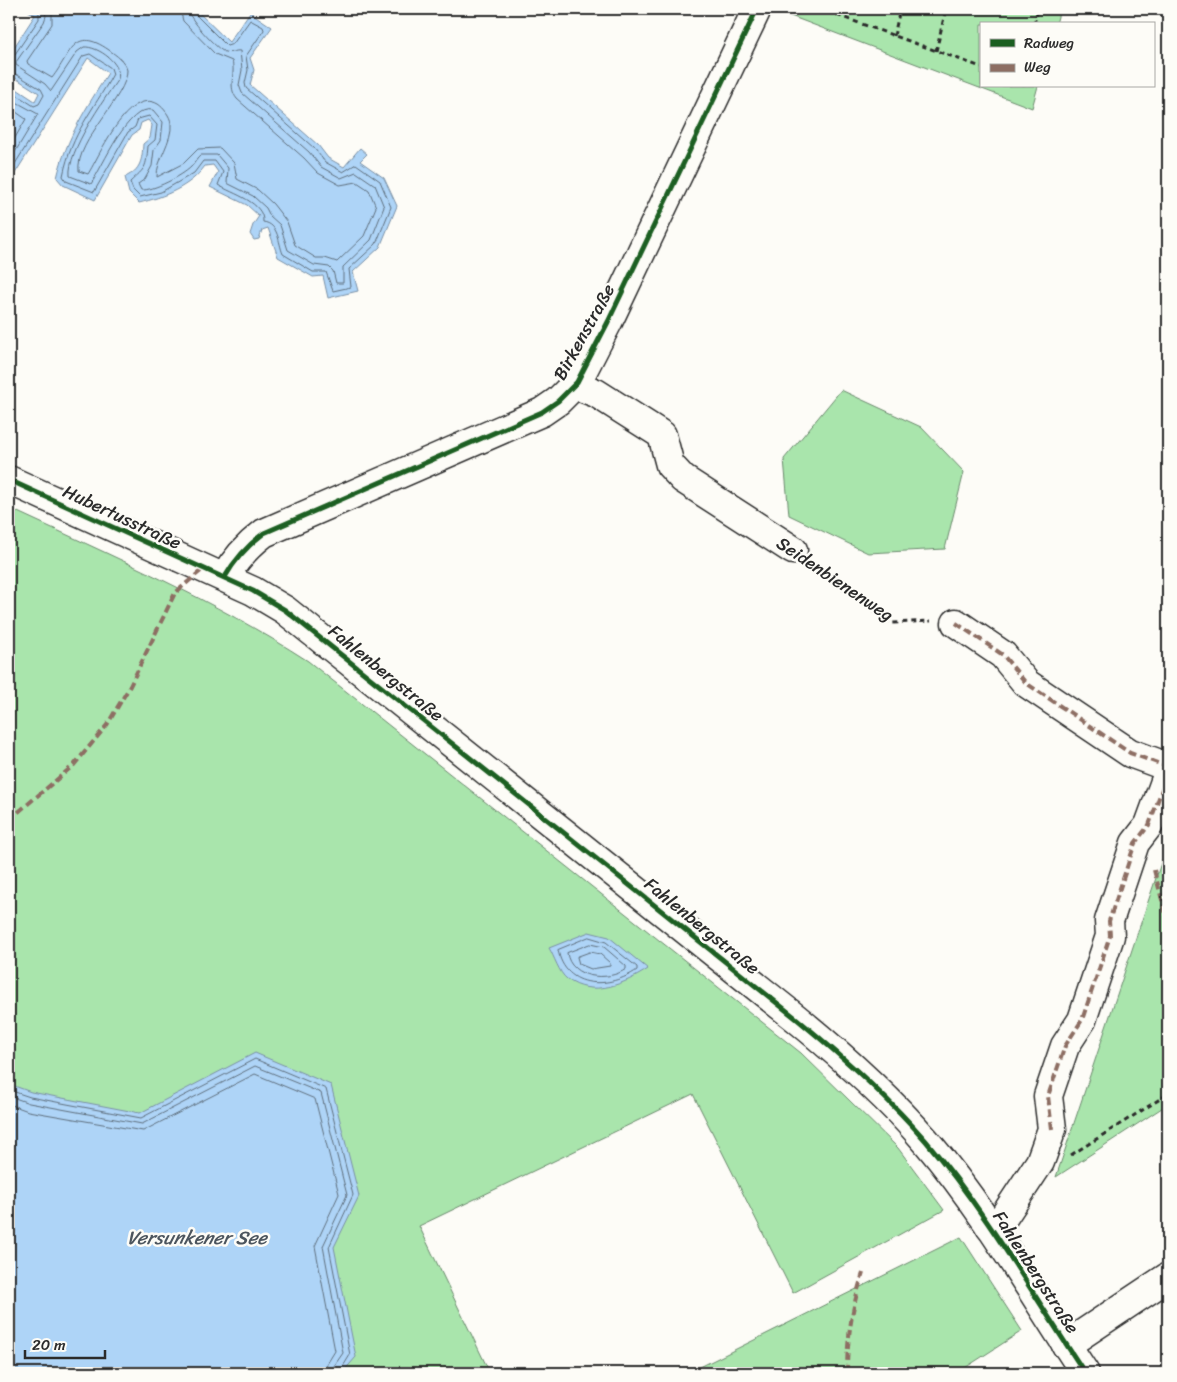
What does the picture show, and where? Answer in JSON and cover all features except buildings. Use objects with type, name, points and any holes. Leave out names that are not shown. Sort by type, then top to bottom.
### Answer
[{"type":"street","name":"Birkenstraße","points":[[225,578],[235,560],[248,545],[264,533],[542,412],[558,401],[577,382],[613,313],[758,9]]},
{"type":"street","name":"Seidenbienenweg","points":[[577,382],[584,388],[596,392],[662,435],[666,444],[670,465],[675,472],[793,550]]},
{"type":"street","name":"Hubertusstraße","points":[[9,480],[225,578]]},
{"type":"street","name":"Fahlenbergstraße","points":[[225,578],[286,610],[797,1018],[864,1074],[926,1142],[990,1227],[1085,1373]]},
{"type":"street","points":[[956,623],[1004,655],[1026,683],[1042,694],[1130,753],[1168,767]]},
{"type":"street","points":[[990,1227],[1003,1218],[1040,1162],[1052,1129],[1048,1096],[1065,1046],[1082,1020],[1110,936],[1109,921],[1135,844],[1149,825],[1168,773]]},
{"type":"street","points":[[1066,1345],[1168,1277]]},
{"type":"path","points":[[820,9],[980,67]]},
{"type":"path","points":[[894,36],[900,9]]},
{"type":"path","points":[[936,51],[946,9]]},
{"type":"path","points":[[1035,22],[1038,9]]},
{"type":"path","points":[[1040,1162],[1049,1164],[1075,1153],[1168,1094]]},
{"type":"green space","points":[[781,9],[1060,9],[1057,22],[980,22],[980,88],[1037,88],[1032,108],[780,12]]},
{"type":"green space","points":[[841,390],[921,427],[964,472],[945,549],[868,553],[789,515],[784,459]]},
{"type":"green space","points":[[9,508],[199,598],[308,661],[801,1053],[898,1148],[944,1210],[793,1293],[693,1094],[419,1226],[490,1373],[9,1373]]},
{"type":"green space","points":[[1163,857],[1168,859],[1168,1104],[1056,1177]]},
{"type":"green space","points":[[961,1237],[1022,1331],[957,1373],[688,1373]]},
{"type":"water","points":[[25,9],[195,9],[229,42],[250,12],[272,27],[250,58],[254,70],[250,85],[318,145],[328,158],[344,167],[360,148],[367,154],[360,161],[384,178],[397,206],[380,247],[353,272],[358,291],[328,298],[323,276],[313,277],[278,257],[268,228],[262,230],[259,239],[254,240],[250,234],[259,216],[247,205],[210,187],[218,172],[213,165],[205,166],[192,180],[176,190],[158,198],[139,203],[129,193],[125,177],[140,164],[143,144],[150,138],[152,125],[148,120],[141,123],[139,130],[132,135],[95,200],[63,185],[57,178],[66,150],[78,123],[108,73],[88,58],[14,175],[9,173],[9,84],[35,101],[39,93],[9,74],[9,55],[35,15]]},
{"type":"water","points":[[589,932],[609,937],[648,969],[629,980],[608,987],[587,988],[567,979],[559,969],[549,948]]},
{"type":"water","name":"Versunkener See","points":[[255,1053],[331,1085],[359,1196],[334,1247],[356,1357],[342,1373],[9,1373],[9,1084],[31,1092],[140,1113]]},
{"type":"marked path","points":[[9,820],[74,765],[107,725],[130,686],[175,593],[203,569]]},
{"type":"marked path","points":[[956,623],[1003,655],[1026,683],[1130,753],[1168,767]]},
{"type":"marked path","points":[[1052,1129],[1048,1096],[1065,1046],[1082,1020],[1110,936],[1109,921],[1135,843],[1149,825],[1168,773]]},
{"type":"marked path","points":[[1154,870],[1168,922]]},
{"type":"marked path","points":[[847,1373],[851,1323],[863,1273]]},
{"type":"cycle path","points":[[225,577],[242,553],[264,533],[542,412],[558,401],[577,382],[608,322],[757,9]]},
{"type":"cycle path","points":[[9,480],[253,591],[285,610],[797,1019],[864,1077],[896,1108],[948,1168],[989,1225],[1085,1373]]}]
